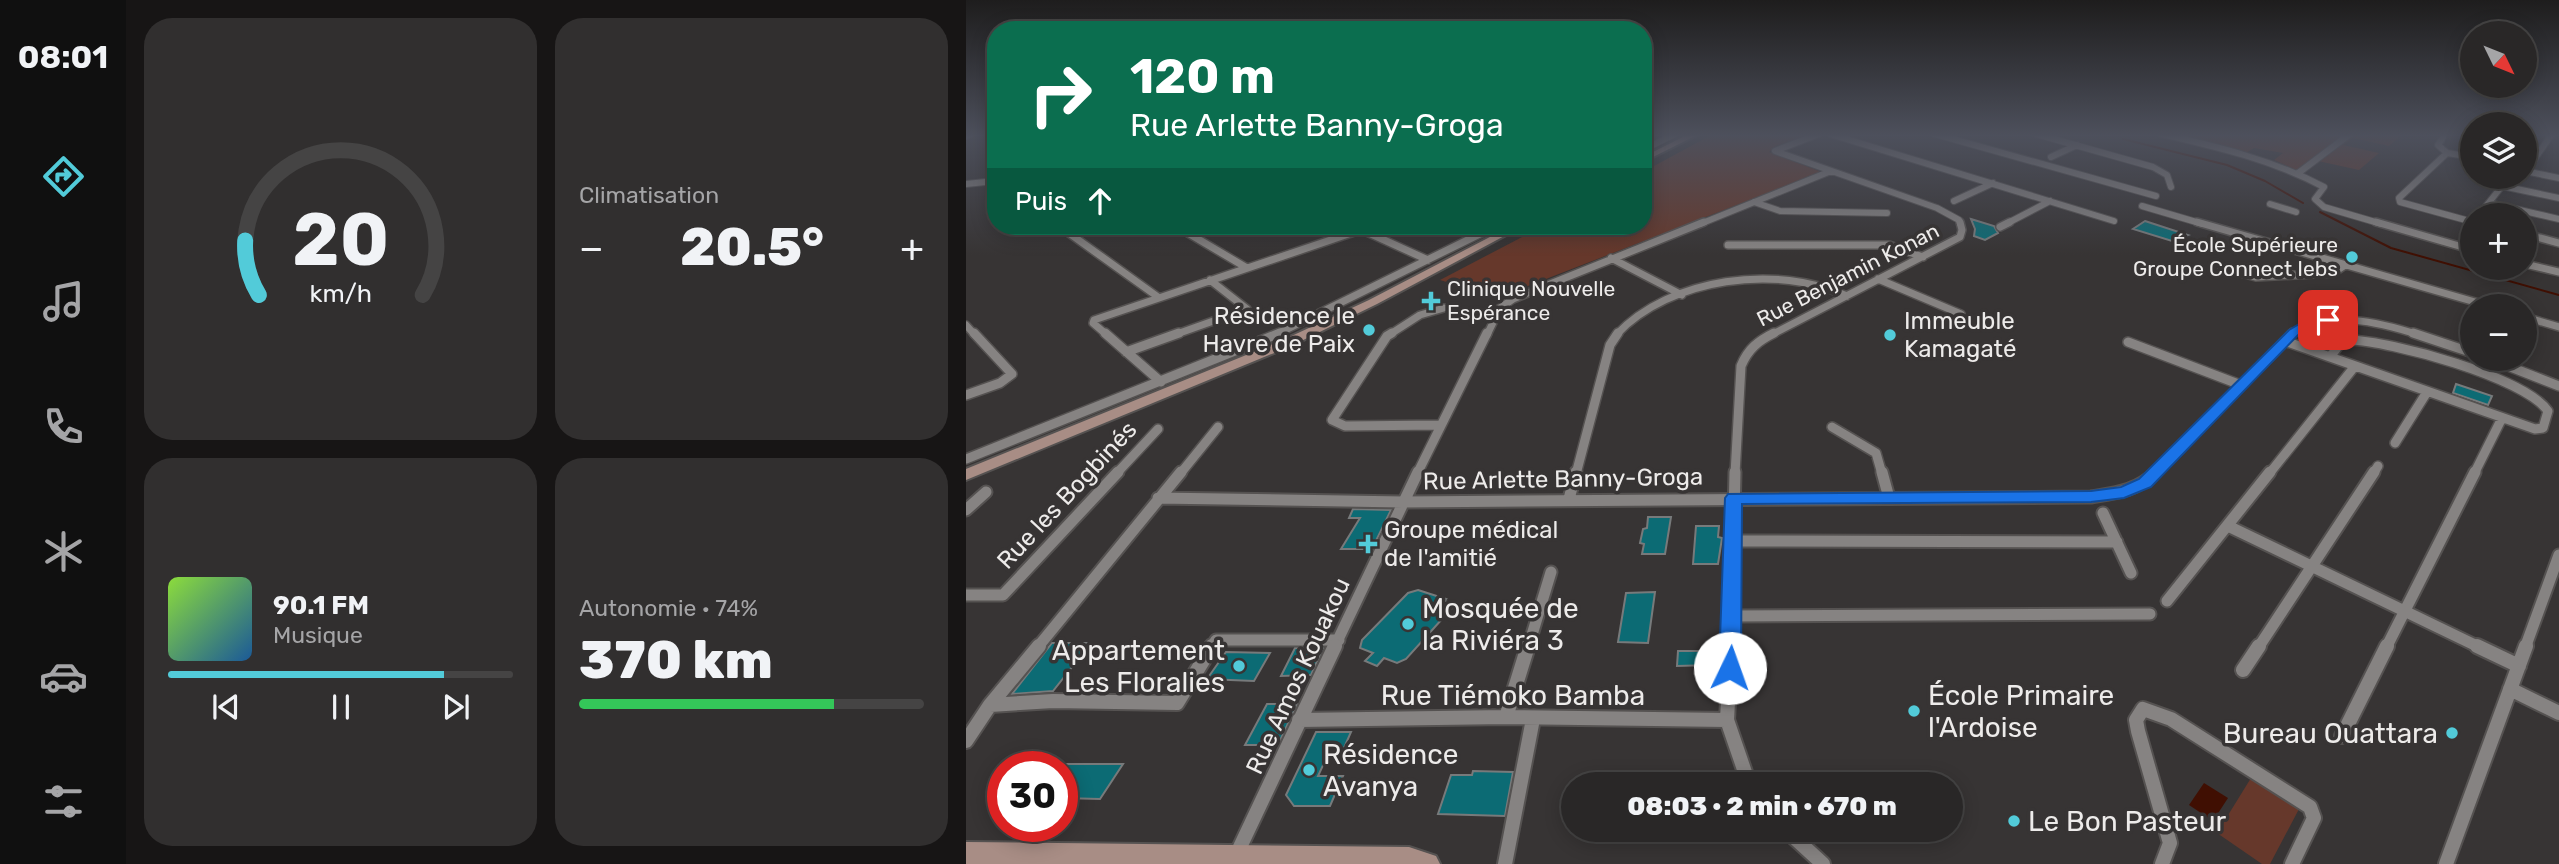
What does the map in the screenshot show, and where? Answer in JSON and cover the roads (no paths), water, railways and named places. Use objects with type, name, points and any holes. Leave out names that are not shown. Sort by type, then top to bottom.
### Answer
[{"type":"main road","points":[[966,467],[1293,333],[1488,235]]},
{"type":"main road","points":[[966,475],[1298,338],[1500,235]]},
{"type":"main road","points":[[966,853],[1074,860],[1409,859],[1429,864]]},
{"type":"street","name":"Rue Amos Kouakou","points":[[1234,860],[1440,425],[1500,308],[1513,299],[1611,258],[1824,174]]},
{"type":"street","name":"Rue Benjamin Konan","points":[[1734,498],[1741,366],[1746,354],[1759,341],[1960,237],[1962,230],[1959,220],[1937,208],[1837,174]]},
{"type":"street","points":[[1964,174],[2114,220]]},
{"type":"street","points":[[2078,174],[2156,196]]},
{"type":"street","points":[[2166,174],[2170,178],[2171,187]]},
{"type":"street","points":[[2298,174],[2324,187],[2315,201],[2327,208],[2460,246]]},
{"type":"street","points":[[2425,174],[2399,198],[2400,202],[2460,218]]},
{"type":"street","points":[[966,184],[987,181]]},
{"type":"street","points":[[1954,201],[1993,183]]},
{"type":"street","points":[[2489,203],[2505,186],[2559,198]]},
{"type":"street","points":[[2000,227],[2050,201]]},
{"type":"street","points":[[1754,202],[1780,212],[1886,213]]},
{"type":"street","points":[[2270,204],[2296,212]]},
{"type":"street","points":[[2142,206],[2460,298]]},
{"type":"street","points":[[2537,214],[2559,219]]},
{"type":"street","points":[[1072,235],[1158,297]]},
{"type":"street","points":[[1191,235],[1247,268]]},
{"type":"street","points":[[1158,380],[1093,323],[1094,320],[1339,235]]},
{"type":"street","points":[[1373,235],[1427,260]]},
{"type":"street","points":[[966,459],[1313,319],[1478,235]]},
{"type":"street","points":[[2537,237],[2559,243]]},
{"type":"street","points":[[1728,245],[1889,245],[1923,257]]},
{"type":"street","points":[[1611,258],[1682,295]]},
{"type":"street","points":[[2222,268],[2256,277],[2333,273],[2345,265]]},
{"type":"street","points":[[2537,267],[2559,272]]},
{"type":"street","points":[[1878,279],[1961,314]]},
{"type":"street","points":[[1126,352],[1247,309],[1210,280]]},
{"type":"street","points":[[1569,499],[1615,334],[1625,324],[1682,295],[1729,282],[1804,282],[1820,285],[1847,296]]},
{"type":"street","points":[[1440,425],[1345,426],[1332,421],[1387,336],[1420,315],[1444,308]]},
{"type":"street","name":"Rue Arlette Banny-Groga","points":[[1158,498],[1403,502],[2091,497],[2124,492],[2145,483],[2293,332],[2311,323],[2364,321],[2460,349]]},
{"type":"street","points":[[2537,321],[2559,327]]},
{"type":"street","points":[[966,325],[1012,374],[1000,383],[966,395]]},
{"type":"street","points":[[2285,341],[2427,392],[2540,430],[2548,411],[2539,401],[2516,387],[2390,345],[2350,340],[2340,343],[2330,357]]},
{"type":"street","points":[[2128,341],[2241,385]]},
{"type":"street","points":[[2167,601],[2355,366]]},
{"type":"street","points":[[2525,371],[2559,386]]},
{"type":"street","points":[[2395,443],[2427,392]]},
{"type":"street","points":[[2342,736],[2502,418]]},
{"type":"street","points":[[966,741],[990,705],[1218,427]]},
{"type":"street","points":[[1832,427],[1876,453],[1889,498]]},
{"type":"street","name":"Rue les Bogbinés","points":[[966,595],[1003,595],[1158,429]]},
{"type":"street","points":[[2243,670],[2378,466]]},
{"type":"street","points":[[966,510],[986,492]]},
{"type":"street","points":[[1734,498],[1733,616],[1727,720],[1745,772]]},
{"type":"street","points":[[2103,513],[2131,573]]},
{"type":"street","points":[[2228,526],[2519,666]]},
{"type":"street","points":[[1734,541],[2117,542]]},
{"type":"street","points":[[2446,864],[2559,555]]},
{"type":"street","points":[[1506,717],[1551,572]]},
{"type":"street","points":[[1733,616],[2150,614]]},
{"type":"street","points":[[990,705],[1053,701],[1177,703],[1216,640],[1339,640]]},
{"type":"street","points":[[2510,689],[2559,713]]},
{"type":"street","points":[[2162,864],[2169,843],[2138,732],[2136,720],[2143,709],[2171,719],[2310,807],[2314,818],[2292,864]]},
{"type":"street","name":"Rue Tiémoko Bamba","points":[[1300,720],[1506,717],[1727,720]]},
{"type":"street","points":[[1505,864],[1533,719]]},
{"type":"street","points":[[1799,842],[1823,864]]},
{"type":"waterway","points":[[2249,174],[2303,203]]},
{"type":"waterway","points":[[2320,212],[2391,248],[2559,295]]},
{"type":"place","name":"École Supérieure Groupe Connect Iebs","points":[[2352,257]]},
{"type":"place","name":"Clinique Nouvelle Espérance","points":[[1431,301]]},
{"type":"place","name":"Résidence le Havre de Paix","points":[[1369,330]]},
{"type":"place","name":"Immeuble Kamagaté","points":[[1890,335]]},
{"type":"place","name":"Groupe médical de l'amitié","points":[[1368,544]]},
{"type":"place","name":"Mosquée de la Riviéra 3","points":[[1408,624]]},
{"type":"place","name":"Appartement Les Floralies","points":[[1239,666]]},
{"type":"place","name":"École Primaire l'Ardoise","points":[[1914,711]]},
{"type":"place","name":"Bureau Ouattara","points":[[2452,733]]},
{"type":"place","name":"Résidence Avanya","points":[[1309,770]]},
{"type":"place","name":"Le Bon Pasteur","points":[[2014,821]]}]
